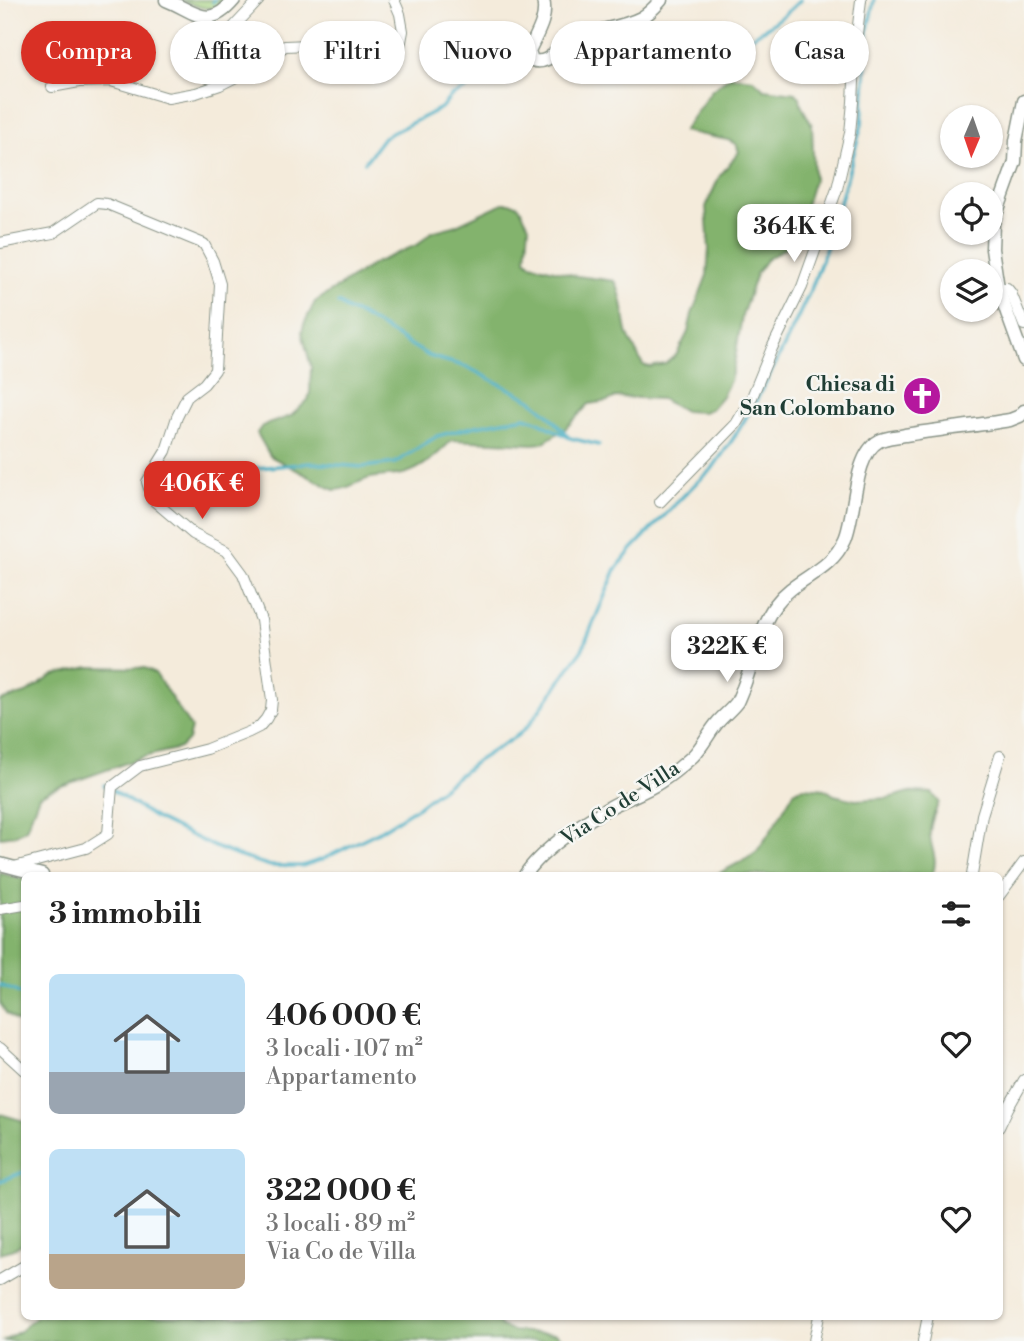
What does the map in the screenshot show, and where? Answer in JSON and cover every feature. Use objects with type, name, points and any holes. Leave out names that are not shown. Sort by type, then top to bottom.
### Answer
[{"type":"street","points":[[166,0],[204,18],[216,33],[227,34],[259,0]]},
{"type":"street","points":[[204,18],[218,15],[234,0]]},
{"type":"street","points":[[52,87],[79,82],[111,81],[168,98],[220,85],[254,68],[285,46],[309,45],[379,69],[390,66],[398,57],[403,31],[394,0]]},
{"type":"street","points":[[543,0],[546,10],[529,51],[532,60],[538,63],[545,61],[571,40],[641,18],[661,0]]},
{"type":"street","points":[[660,502],[736,424],[752,397],[802,287],[837,189],[850,133],[856,42],[862,0]]},
{"type":"street","points":[[994,259],[993,223],[1015,162],[1016,141],[1024,102]]},
{"type":"street","points":[[0,243],[54,233],[97,203],[107,204],[204,244],[220,284],[215,370],[204,384],[187,397],[166,451],[146,482],[153,500],[193,534],[226,551],[243,574],[261,620],[272,700],[271,710],[259,727],[207,749],[140,766],[112,787],[108,834],[86,848],[14,867]]},
{"type":"street","points":[[1003,288],[1007,288],[1011,293],[1024,325]]},
{"type":"street","points":[[1003,302],[1024,360]]},
{"type":"street","points":[[204,367],[215,370]]},
{"type":"street","name":"Via Co de Villa","points":[[528,872],[572,831],[612,806],[659,783],[694,755],[718,722],[737,702],[774,606],[783,596],[828,565],[845,540],[865,456],[879,440],[1010,421],[1024,411]]},
{"type":"street","points":[[973,872],[982,815],[1000,756]]},
{"type":"street","points":[[1003,891],[1024,862]]},
{"type":"street","points":[[0,864],[32,872]]},
{"type":"street","points":[[0,909],[21,906]]},
{"type":"street","points":[[0,1048],[21,1067]]},
{"type":"street","points":[[1003,1119],[1024,1080]]},
{"type":"street","points":[[0,1280],[21,1268]]},
{"type":"street","points":[[814,1341],[818,1320]]},
{"type":"street","points":[[923,1341],[927,1320]]},
{"type":"green space","points":[[181,0],[231,0],[218,7],[207,8]]},
{"type":"green space","points":[[756,82],[764,89],[795,93],[800,97],[801,105],[812,125],[814,179],[795,241],[766,260],[756,274],[742,316],[730,381],[711,409],[703,412],[685,411],[661,399],[616,397],[589,404],[565,429],[542,443],[452,440],[417,469],[398,475],[369,478],[338,490],[270,456],[257,433],[262,426],[291,416],[308,400],[311,367],[302,332],[315,302],[375,263],[419,244],[431,232],[454,226],[503,203],[519,206],[529,226],[526,259],[531,264],[577,276],[615,281],[628,335],[643,365],[650,367],[665,364],[677,354],[688,332],[707,275],[709,249],[706,207],[719,177],[739,152],[736,144],[728,140],[683,131],[712,90],[720,84],[756,84]]},
{"type":"green space","points":[[89,667],[145,668],[155,673],[191,728],[188,740],[180,748],[143,757],[50,790],[39,796],[26,829],[16,835],[0,837],[0,701],[26,693],[54,675]]},
{"type":"green space","points":[[803,787],[825,789],[834,795],[855,800],[888,798],[910,792],[932,793],[939,802],[930,831],[935,860],[933,872],[722,872],[757,851],[794,792]]},
{"type":"green space","points":[[0,873],[21,878],[21,1024],[6,1013],[0,1003]]},
{"type":"green space","points":[[0,1114],[21,1120],[21,1245],[0,1253]]},
{"type":"green space","points":[[32,1320],[497,1320],[501,1327],[512,1331],[556,1334],[566,1341],[4,1341]]},
{"type":"waterway","points":[[756,34],[800,0]]},
{"type":"waterway","points":[[104,785],[157,819],[215,847],[271,866],[302,866],[323,859],[378,832],[418,807],[529,725],[582,650],[616,569],[632,549],[712,469],[756,401],[780,355],[812,287],[831,234],[862,124],[868,29],[874,0]]},
{"type":"waterway","points":[[365,162],[384,137],[441,108],[451,96],[476,84]]},
{"type":"waterway","points":[[338,303],[429,356],[467,367],[531,400],[567,435]]},
{"type":"waterway","points":[[155,496],[173,493],[246,469],[311,463],[363,467],[395,463],[437,436],[525,417],[570,438],[599,445]]},
{"type":"waterway","points":[[0,985],[21,994]]},
{"type":"waterway","points":[[0,1181],[21,1173]]},
{"type":"place","name":"Chiesa di San Colombano","points":[[922,396]]}]
